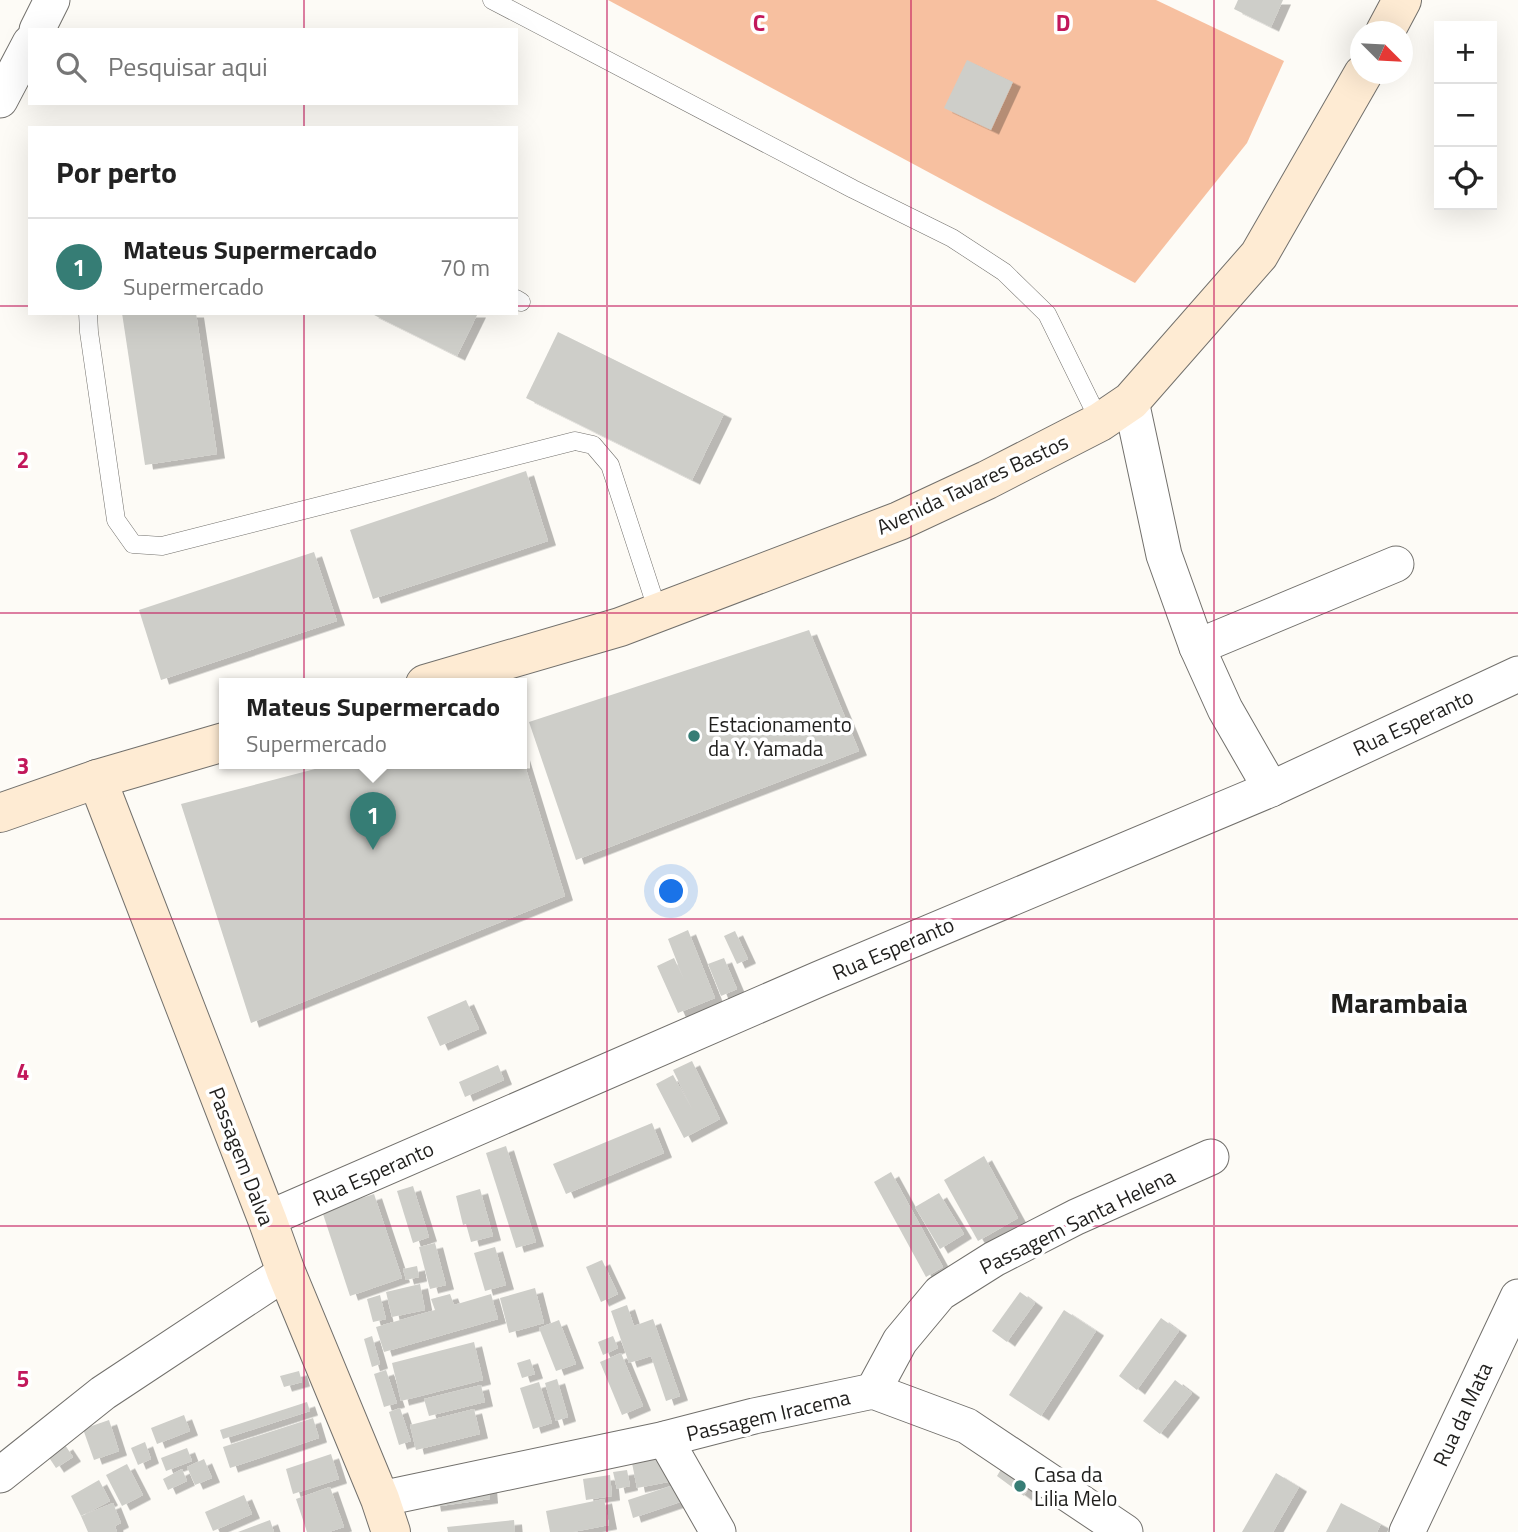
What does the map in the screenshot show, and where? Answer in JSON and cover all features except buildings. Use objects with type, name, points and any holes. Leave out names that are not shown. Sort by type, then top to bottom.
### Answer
[{"type":"main road","points":[[1391,21],[1402,0]]},
{"type":"main road","name":"Avenida Tavares Bastos","points":[[446,678],[620,627],[899,521],[987,480],[1116,411],[1259,255],[1357,84]]},
{"type":"main road","points":[[0,813],[97,779],[219,743]]},
{"type":"main road","name":"Passagem Dalva","points":[[97,779],[286,1272],[386,1515]]},
{"type":"street","points":[[38,28],[52,0]]},
{"type":"street","points":[[0,100],[28,47]]},
{"type":"street","points":[[1116,411],[1197,647],[1225,709],[1272,789]]},
{"type":"street","points":[[1197,647],[1396,564]]},
{"type":"street","name":"Rua Esperanto","points":[[267,1219],[818,979],[1272,789],[1518,674]]},
{"type":"street","name":"Passagem Santa Helena","points":[[873,1391],[900,1341],[940,1293],[994,1259],[1076,1217],[1211,1157]]},
{"type":"street","points":[[0,1475],[103,1393],[286,1272]]},
{"type":"street","name":"Rua da Mata","points":[[1407,1532],[1518,1297]]},
{"type":"street","name":"Passagem Iracema","points":[[386,1515],[754,1416],[873,1391],[967,1426],[1125,1532]]},
{"type":"street","points":[[665,1439],[718,1532]]},
{"type":"lane","points":[[492,0],[952,238],[1004,272],[1047,314],[1116,411]]},
{"type":"lane","points":[[88,315],[116,520],[134,544],[162,546],[575,441],[593,445],[610,465],[658,612]]},
{"type":"shaded area","points":[[608,0],[1156,0],[1284,61],[1247,143],[1135,283]]},
{"type":"place","name":"Estacionamento da Y. Yamada","points":[[694,736]]},
{"type":"place","name":"Mateus Supermercado","points":[[373,850]]},
{"type":"place","name":"Casa da Lilia Melo","points":[[1020,1486]]},
{"type":"district","name":"Marambaia","points":[[1399,1002]]}]
